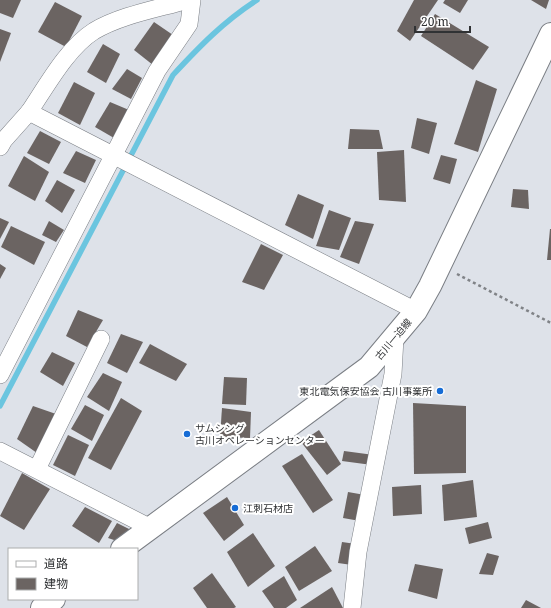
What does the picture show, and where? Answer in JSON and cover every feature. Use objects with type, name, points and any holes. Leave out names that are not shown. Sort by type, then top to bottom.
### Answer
[{"type":"main road","name":"古川一迫線","points":[[123,548],[369,366],[395,338],[416,311],[441,266],[551,34]]},
{"type":"main road","points":[[42,608],[53,600]]},
{"type":"street","points":[[0,147],[4,140],[29,112],[66,57],[94,32],[119,20],[188,0]]},
{"type":"street","points":[[0,375],[123,160],[157,72],[189,24],[192,0]]},
{"type":"street","points":[[29,112],[416,311]]},
{"type":"street","points":[[352,608],[358,552],[393,374],[395,338]]},
{"type":"street","points":[[37,469],[101,339]]},
{"type":"street","points":[[0,451],[151,528]]},
{"type":"path","points":[[441,266],[551,323]]},
{"type":"building","points":[[0,0],[21,0],[13,18],[0,13]]},
{"type":"building","points":[[414,0],[438,0],[410,41],[397,31]]},
{"type":"building","points":[[445,0],[468,0],[460,13],[443,3]]},
{"type":"building","points":[[531,0],[549,0],[546,9]]},
{"type":"building","points":[[55,2],[82,16],[66,47],[38,32]]},
{"type":"building","points":[[435,14],[489,47],[473,70],[421,36]]},
{"type":"building","points":[[154,22],[173,35],[153,65],[134,50]]},
{"type":"building","points":[[0,29],[11,33],[0,62]]},
{"type":"building","points":[[103,44],[120,54],[106,83],[87,72]]},
{"type":"building","points":[[127,69],[142,78],[131,99],[112,89]]},
{"type":"building","points":[[476,80],[497,89],[478,152],[454,144]]},
{"type":"building","points":[[74,82],[95,93],[80,125],[58,113]]},
{"type":"building","points":[[110,102],[129,110],[114,138],[95,127]]},
{"type":"building","points":[[417,118],[437,123],[429,154],[411,148]]},
{"type":"building","points":[[350,129],[379,130],[383,149],[348,149]]},
{"type":"building","points":[[40,131],[61,142],[49,164],[27,153]]},
{"type":"building","points":[[404,150],[406,202],[379,200],[377,152]]},
{"type":"building","points":[[76,151],[96,160],[85,183],[63,173]]},
{"type":"building","points":[[441,155],[457,159],[450,184],[433,179]]},
{"type":"building","points":[[24,156],[49,172],[35,201],[8,186]]},
{"type":"building","points":[[57,180],[75,190],[62,213],[45,201]]},
{"type":"building","points":[[513,189],[528,190],[529,209],[511,207]]},
{"type":"building","points":[[298,194],[324,205],[313,239],[285,225]]},
{"type":"building","points":[[329,210],[351,218],[339,250],[316,246]]},
{"type":"building","points":[[0,218],[9,222],[0,239]]},
{"type":"building","points":[[49,221],[64,230],[56,242],[42,235]]},
{"type":"building","points":[[355,221],[374,224],[359,264],[340,257]]},
{"type":"building","points":[[11,226],[45,242],[34,265],[1,247]]},
{"type":"building","points":[[550,229],[551,260],[547,260]]},
{"type":"building","points":[[261,244],[283,255],[264,290],[242,282]]},
{"type":"building","points":[[0,264],[6,268],[0,279]]},
{"type":"building","points":[[78,310],[103,320],[87,347],[66,336]]},
{"type":"building","points":[[121,334],[143,342],[127,373],[107,363]]},
{"type":"building","points":[[150,344],[187,364],[176,381],[139,363]]},
{"type":"building","points":[[52,352],[75,363],[63,386],[40,372]]},
{"type":"building","points":[[103,373],[122,382],[109,411],[87,397]]},
{"type":"building","points":[[224,377],[247,378],[246,405],[222,404]]},
{"type":"building","points":[[121,398],[142,411],[111,470],[88,458]]},
{"type":"building","points":[[413,403],[466,406],[466,473],[414,474]]},
{"type":"building","points":[[85,405],[104,415],[92,441],[71,429]]},
{"type":"building","points":[[33,406],[56,414],[37,453],[17,439]]},
{"type":"building","points":[[222,408],[251,412],[250,438],[220,437]]},
{"type":"building","points":[[319,430],[341,464],[327,475],[301,442]]},
{"type":"building","points":[[68,435],[89,445],[75,476],[53,465]]},
{"type":"building","points":[[344,451],[374,455],[372,465],[342,461]]},
{"type":"building","points":[[302,454],[333,500],[313,513],[282,466]]},
{"type":"building","points":[[22,473],[50,489],[24,530],[0,516]]},
{"type":"building","points":[[473,480],[477,517],[444,521],[442,485]]},
{"type":"building","points":[[421,485],[422,514],[393,516],[392,487]]},
{"type":"building","points":[[348,492],[365,495],[360,521],[343,518]]},
{"type":"building","points":[[227,497],[244,525],[224,541],[203,513]]},
{"type":"building","points":[[85,507],[112,521],[99,543],[72,526]]},
{"type":"building","points":[[488,522],[492,538],[469,544],[465,528]]},
{"type":"building","points":[[117,523],[131,530],[117,541],[108,538]]},
{"type":"building","points":[[253,533],[275,566],[248,587],[227,552]]},
{"type":"building","points":[[342,542],[356,544],[352,565],[338,563]]},
{"type":"building","points":[[315,546],[332,571],[299,591],[285,567]]},
{"type":"building","points":[[487,553],[499,556],[493,575],[479,574]]},
{"type":"building","points":[[415,564],[443,569],[437,599],[408,591]]},
{"type":"building","points":[[212,573],[236,607],[207,608],[193,588]]},
{"type":"building","points":[[284,576],[297,600],[286,608],[274,608],[262,591]]},
{"type":"building","points":[[332,587],[343,608],[300,608]]},
{"type":"building","points":[[526,600],[541,608],[521,608]]},
{"type":"waterway","points":[[0,406],[173,75],[223,26],[257,0]]},
{"type":"place","name":"東北電気保安協会 古川事業所","points":[[440,391]]},
{"type":"place","name":"サムシング 古川オペレーションセンター","points":[[187,434]]},
{"type":"place","name":"江刺石材店","points":[[235,508]]}]
